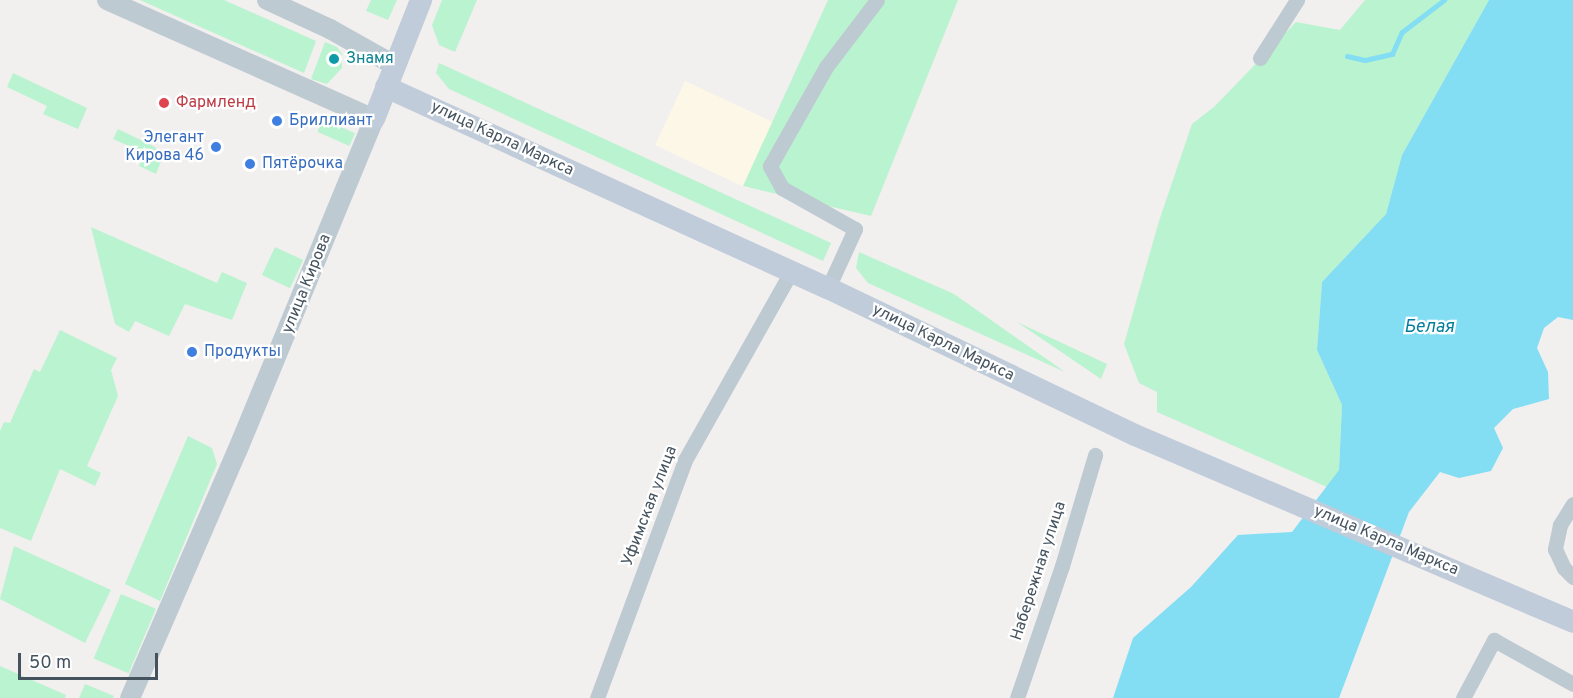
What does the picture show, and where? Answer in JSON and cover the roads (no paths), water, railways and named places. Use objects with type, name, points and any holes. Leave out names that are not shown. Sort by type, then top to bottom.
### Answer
[{"type":"main road","name":"улица Кирова","points":[[374,119],[421,0]]},
{"type":"main road","name":"улица Карла Маркса","points":[[386,87],[828,288],[1135,435],[1573,622]]},
{"type":"street","points":[[107,0],[374,119]]},
{"type":"street","points":[[267,0],[330,29],[394,65]]},
{"type":"street","points":[[828,288],[855,230],[782,189],[770,166],[826,67],[877,0]]},
{"type":"street","points":[[1260,58],[1297,0]]},
{"type":"street","name":"улица Кирова","points":[[130,698],[237,452],[374,119]]},
{"type":"street","name":"Уфимская улица","points":[[597,698],[685,460],[791,272]]},
{"type":"street","name":"Набережная улица","points":[[1017,698],[1062,566],[1095,455]]},
{"type":"street","points":[[1573,504],[1560,525],[1555,549],[1564,568],[1573,577]]},
{"type":"street","points":[[1463,698],[1494,640],[1573,684]]},
{"type":"water","name":"Белая","points":[[1489,0],[1573,0],[1573,320],[1558,317],[1544,328],[1537,348],[1548,372],[1549,399],[1513,409],[1494,428],[1503,448],[1491,471],[1459,478],[1440,472],[1409,512],[1339,698],[1113,698],[1133,638],[1191,587],[1238,535],[1292,532],[1339,470],[1342,405],[1317,350],[1322,282],[1386,214],[1402,155]]},
{"type":"waterway","points":[[1347,56],[1365,60],[1392,54],[1402,32],[1444,0]]},
{"type":"place","name":"Знамя","points":[[334,59]]},
{"type":"place","name":"Фармленд","points":[[164,103]]},
{"type":"place","name":"Бриллиант","points":[[277,121]]},
{"type":"place","name":"Элегант Кирова 46","points":[[216,147]]},
{"type":"place","name":"Пятёрочка","points":[[250,164]]},
{"type":"place","name":"Продукты","points":[[192,352]]}]
